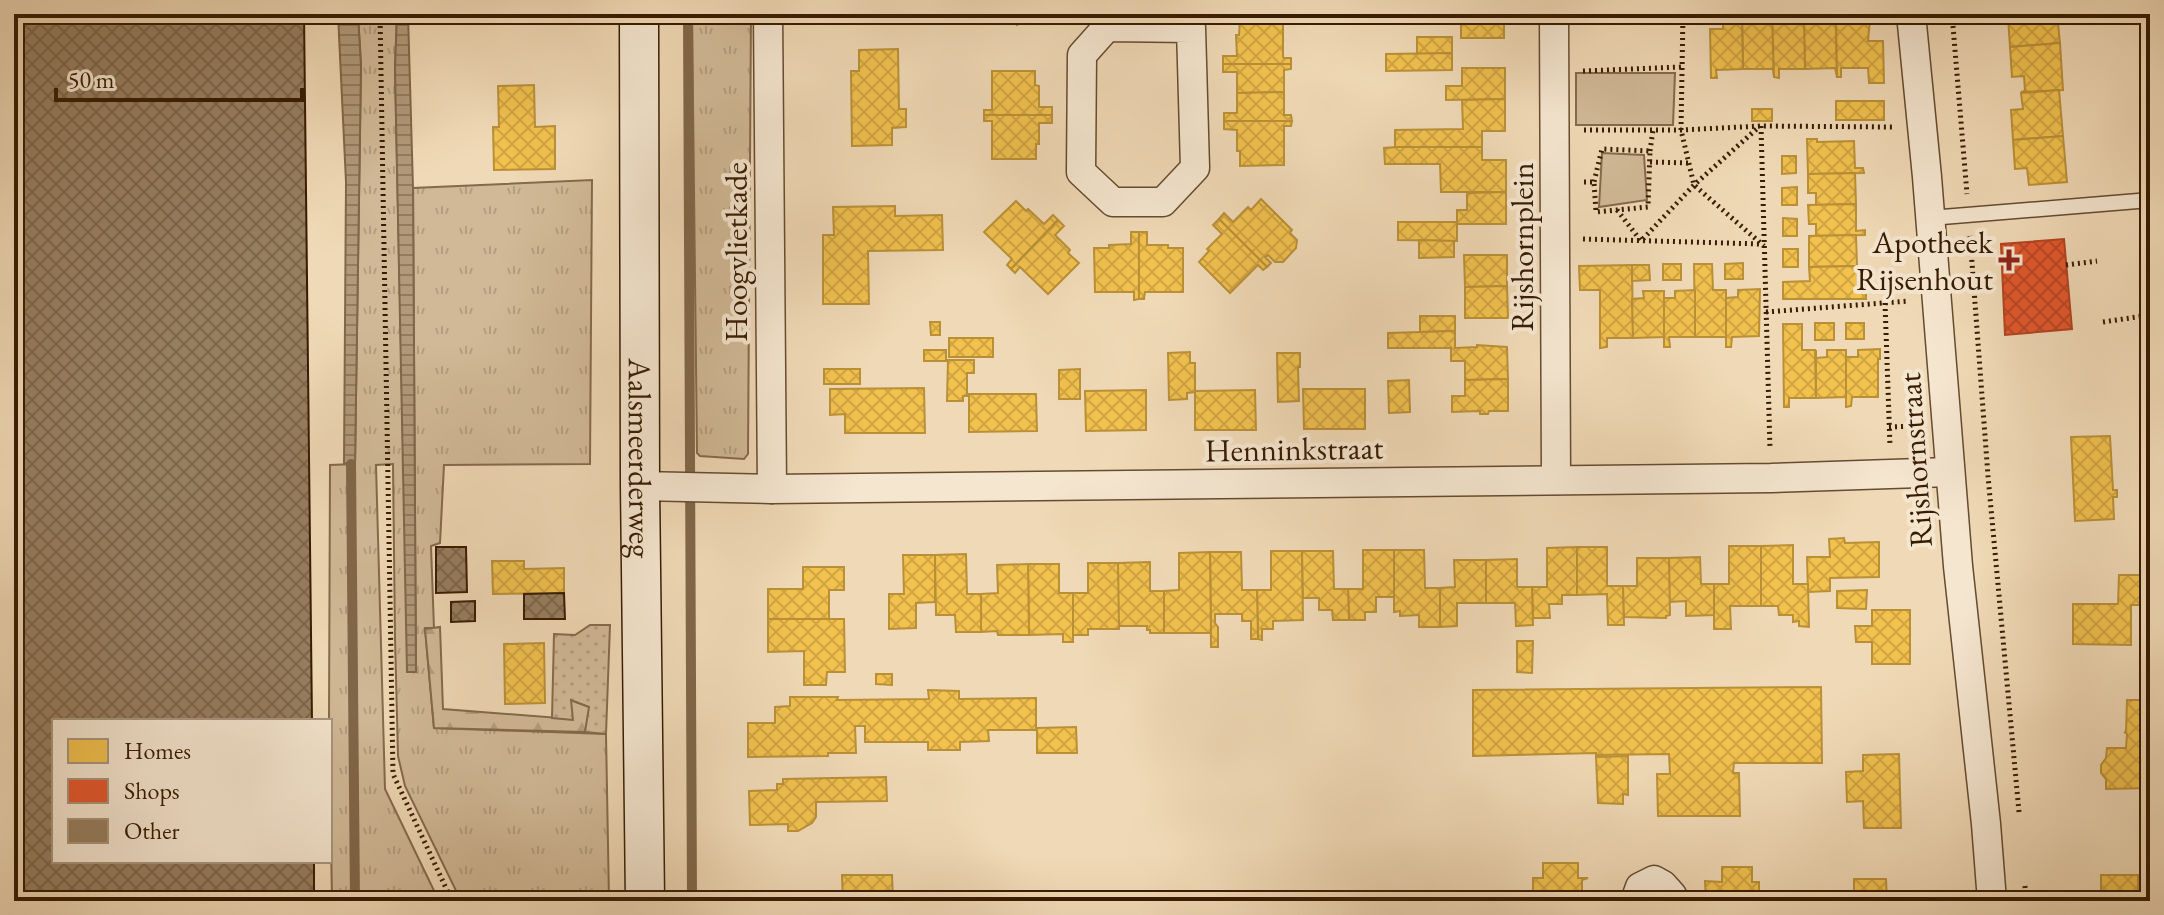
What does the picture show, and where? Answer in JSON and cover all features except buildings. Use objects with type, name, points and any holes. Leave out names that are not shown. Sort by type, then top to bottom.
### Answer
[{"type":"street","name":"Aalsmeerderweg","points":[[639,14],[655,486],[645,901]]},
{"type":"street","name":"Hoogvlietkade","points":[[768,14],[772,489]]},
{"type":"street","name":"Rijshornplein","points":[[1554,14],[1556,480]]},
{"type":"street","name":"Rijshornstraat","points":[[1911,14],[1958,566],[1992,901]]},
{"type":"street","points":[[1191,21],[1195,168],[1163,202],[1113,202],[1081,172],[1082,55],[1107,27],[1191,21]]},
{"type":"street","name":"Henninkstraat","points":[[655,486],[772,489],[1771,478],[1950,472]]},
{"type":"street","points":[[1635,901],[1640,887],[1654,880],[1672,895],[1672,901]]},
{"type":"lane","points":[[1930,218],[2150,200]]},
{"type":"path","points":[[380,14],[393,774],[452,901]]},
{"type":"path","points":[[1683,14],[1681,130],[1694,185],[1763,245]]},
{"type":"path","points":[[1952,14],[1988,476],[2019,813]]},
{"type":"path","points":[[1555,72],[1682,67]]},
{"type":"path","points":[[1641,241],[1694,185],[1761,126]]},
{"type":"path","points":[[1761,126],[1771,478]]},
{"type":"path","points":[[1555,131],[1761,126],[1901,127]]},
{"type":"path","points":[[1650,151],[1602,149],[1594,182],[1596,212],[1648,207],[1653,130]]},
{"type":"path","points":[[1650,162],[1689,163]]},
{"type":"path","points":[[1927,177],[1966,176]]},
{"type":"path","points":[[1555,180],[1594,182]]},
{"type":"path","points":[[1617,210],[1641,241]]},
{"type":"path","points":[[1555,238],[1763,245]]},
{"type":"path","points":[[2066,265],[2097,261]]},
{"type":"path","points":[[1766,312],[1936,299]]},
{"type":"path","points":[[1885,303],[1891,474]]},
{"type":"path","points":[[2103,322],[2150,315]]},
{"type":"path","points":[[2024,872],[2026,901]]},
{"type":"green space","points":[[358,14],[397,14],[395,69],[408,672],[416,672],[413,188],[592,180],[590,464],[444,465],[440,543],[431,546],[434,628],[425,628],[434,728],[606,734],[609,901],[461,901],[405,786],[398,756],[393,464],[376,465],[385,789],[439,901],[332,901],[330,465],[355,464],[361,66]]},
{"type":"green space","points":[[692,14],[751,14],[748,454],[744,459],[700,456],[697,453]]},
{"type":"green space","points":[[1576,73],[1675,73],[1673,125],[1576,125]]},
{"type":"green space","points":[[1602,153],[1644,155],[1647,200],[1599,207]]},
{"type":"green space","points":[[590,625],[610,625],[606,734],[585,732],[589,707],[571,700],[573,720],[552,718],[554,634],[575,635]]},
{"type":"green space","points":[[440,627],[443,709],[572,719],[570,700],[590,707],[585,732],[434,728],[425,629]]},
{"type":"shaded area","points":[[338,14],[358,14],[361,66],[355,465],[344,463],[346,182]]},
{"type":"shaded area","points":[[397,14],[408,14],[413,188],[416,672],[407,672],[395,69]]},
{"type":"waterway","points":[[688,14],[692,901]]},
{"type":"waterway","points":[[351,464],[355,901]]},
{"type":"place","name":"Apotheek Rijsenhout","points":[[2009,260]]}]
